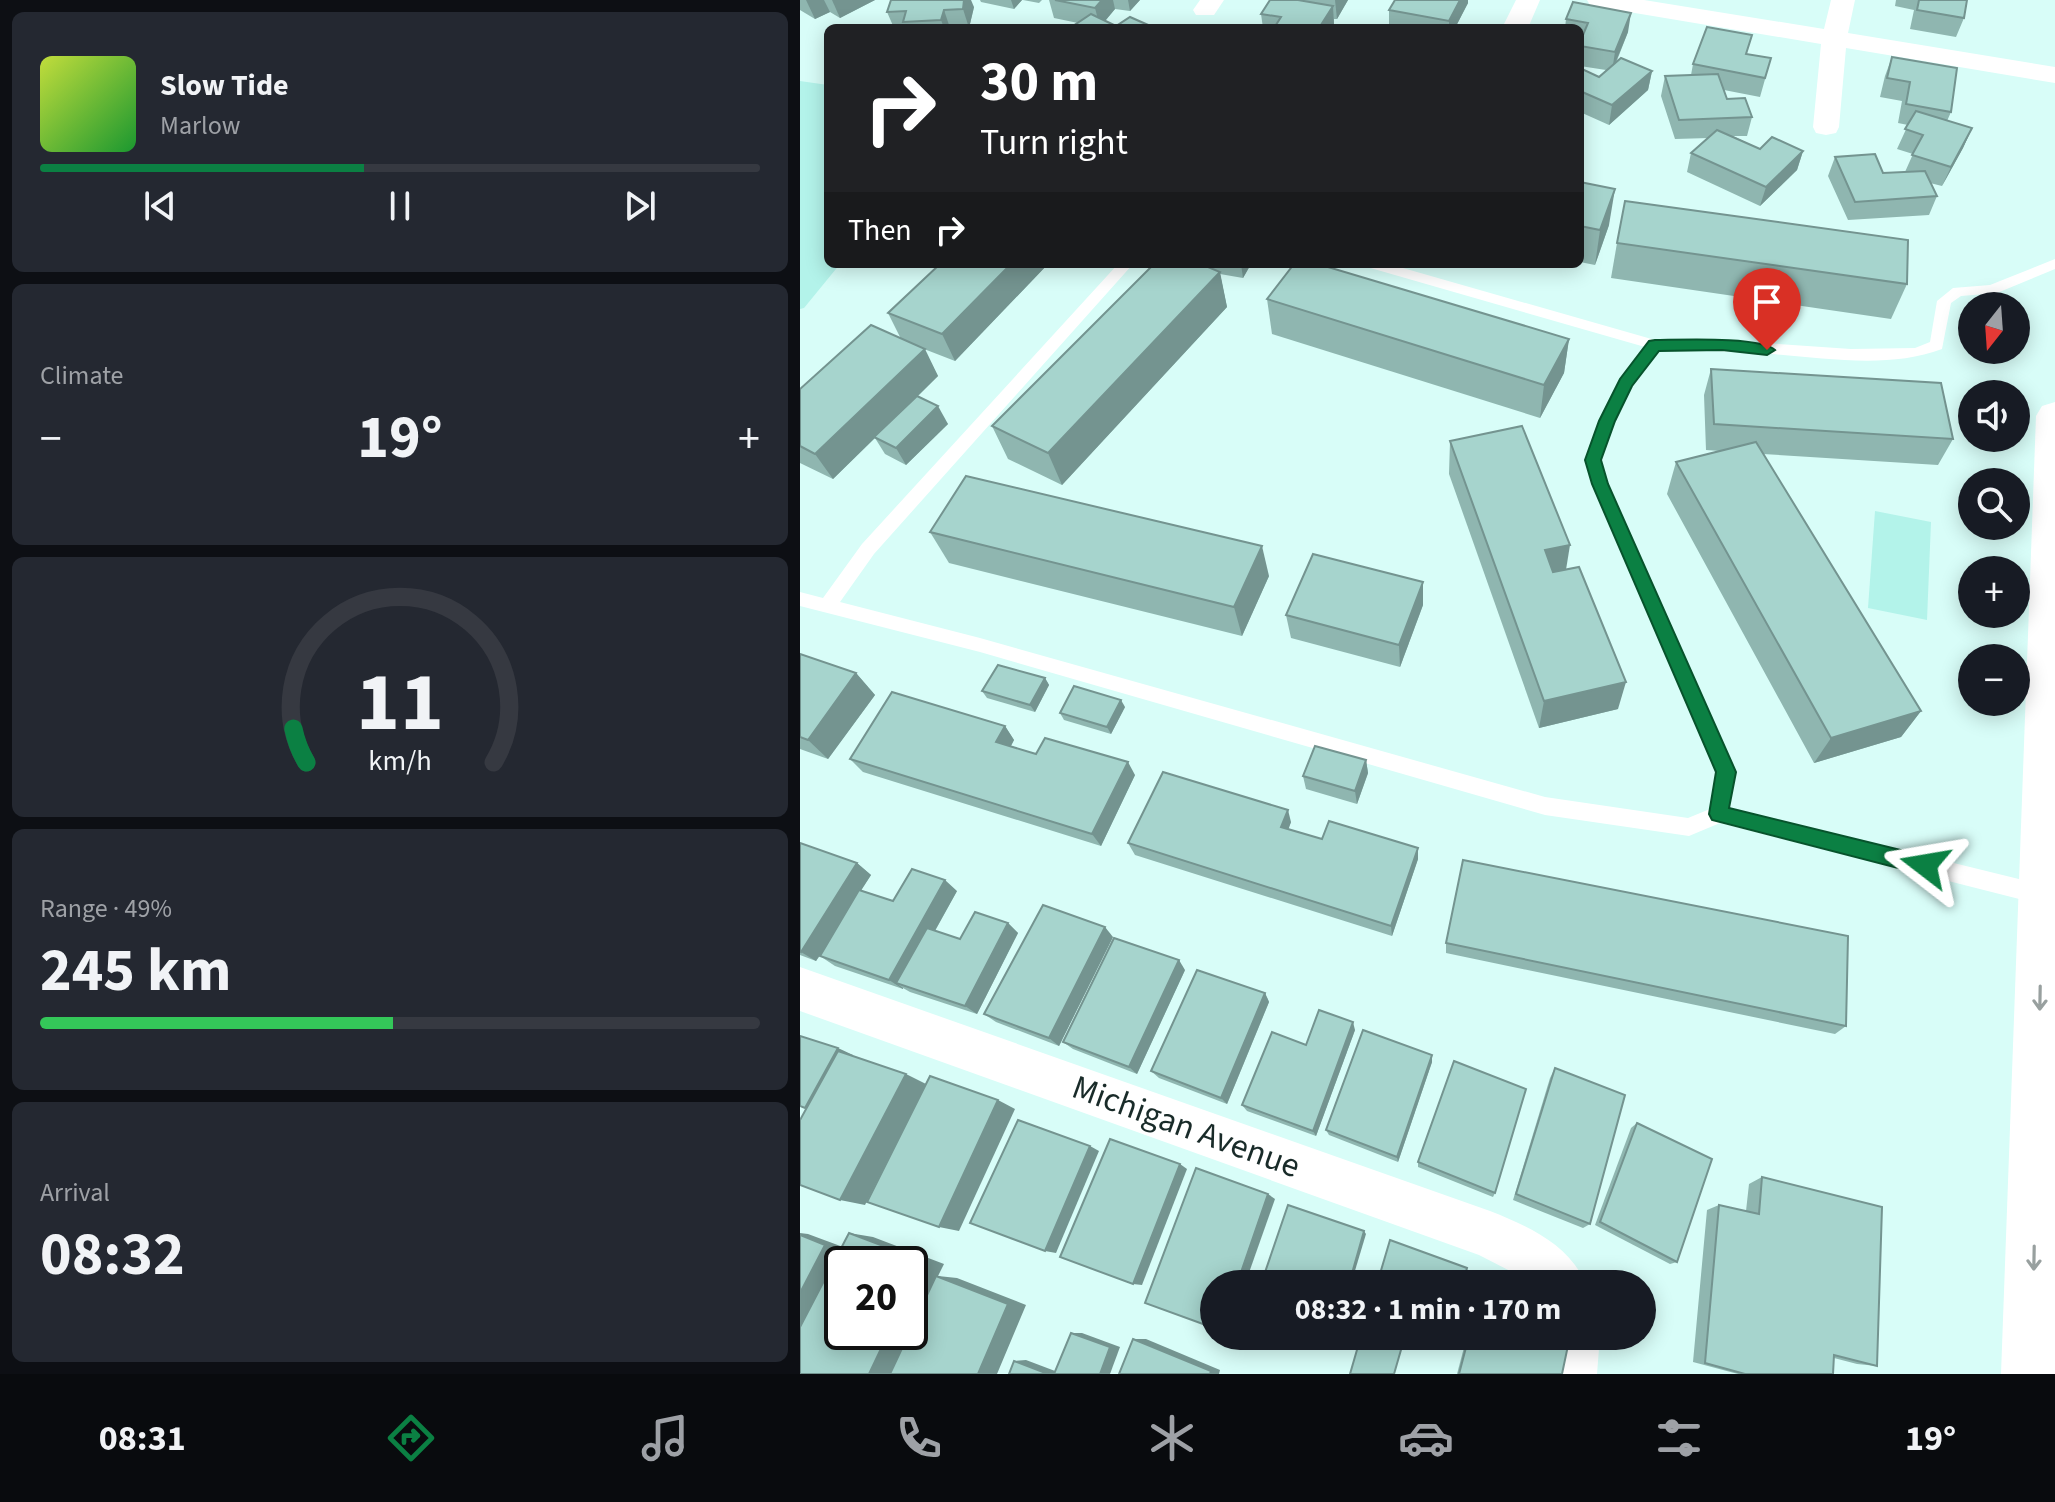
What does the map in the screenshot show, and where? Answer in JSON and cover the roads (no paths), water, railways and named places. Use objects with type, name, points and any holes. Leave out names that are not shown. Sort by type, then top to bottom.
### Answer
[{"type":"main road","points":[[2031,1374],[2055,416]]},
{"type":"street","points":[[1517,24],[1528,0]]},
{"type":"street","points":[[1599,0],[2055,75]]},
{"type":"street","points":[[1826,127],[1834,39],[1843,0]]},
{"type":"street","name":"Michigan Avenue","points":[[800,989],[1490,1235],[1533,1257],[1546,1270]]},
{"type":"street","points":[[1571,1374],[1574,1350]]},
{"type":"lane","points":[[1386,268],[1655,345],[1722,345],[1851,354],[1916,353],[1937,345],[1944,301],[1958,291],[1992,290],[2055,264]]},
{"type":"lane","points":[[827,606],[868,549],[1122,268]]},
{"type":"lane","points":[[1655,345],[1626,383],[1593,460],[1604,495],[1726,772],[1719,814]]},
{"type":"lane","points":[[800,599],[980,645],[1545,806],[1689,827],[1719,814],[2043,895]]}]
